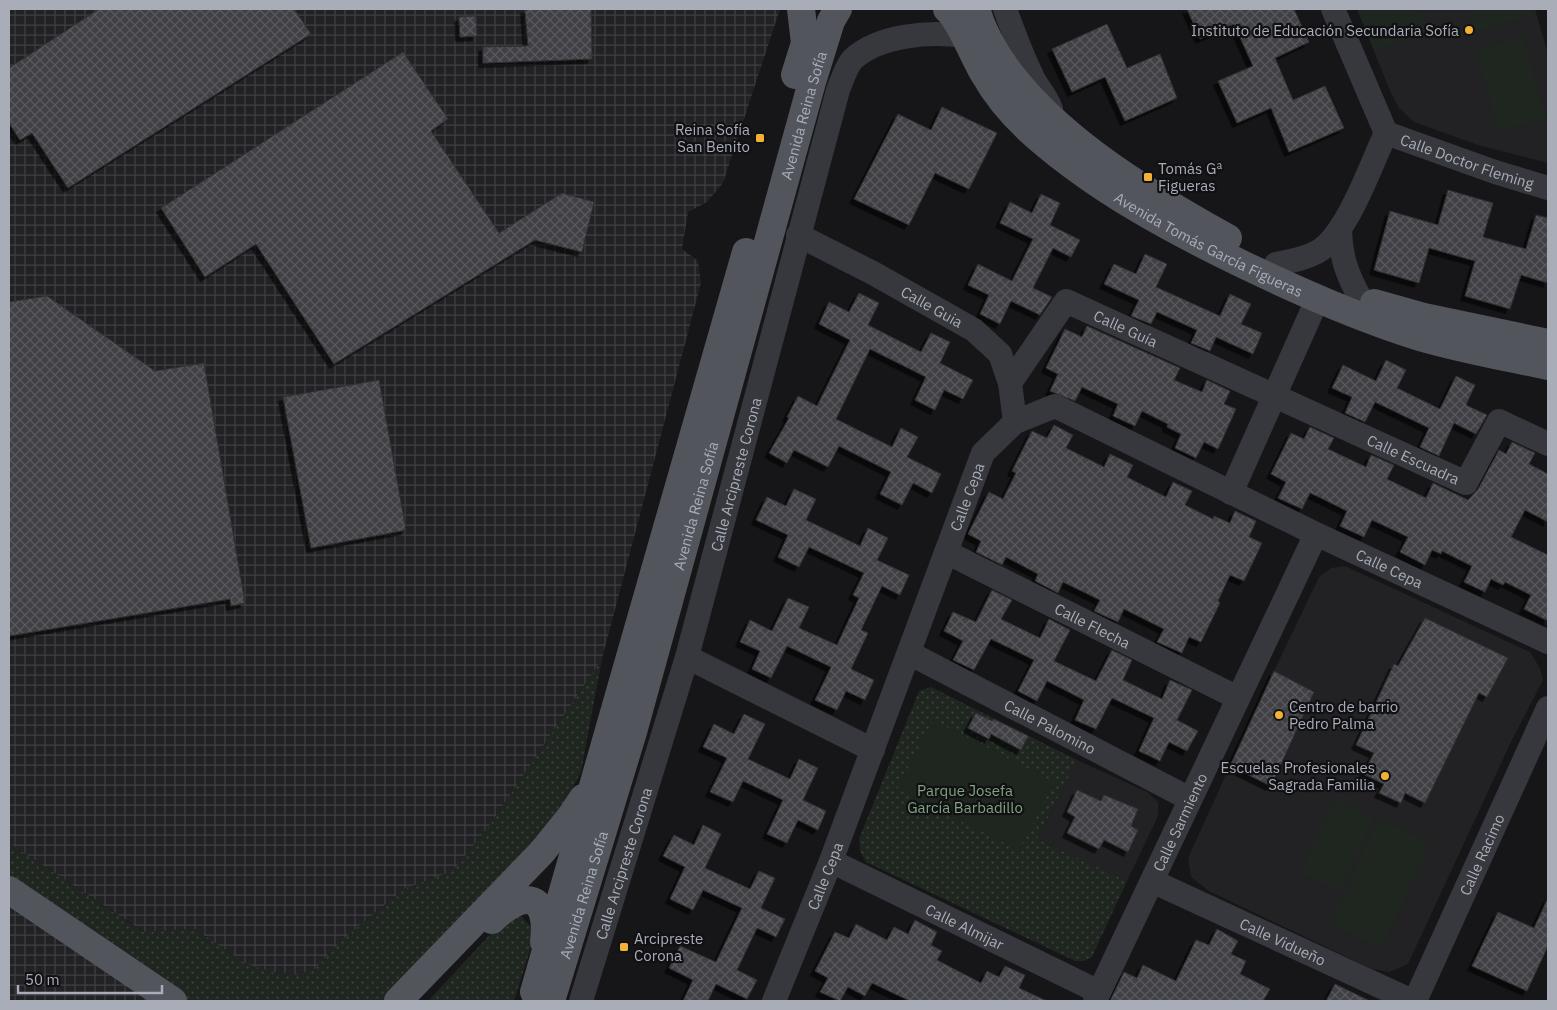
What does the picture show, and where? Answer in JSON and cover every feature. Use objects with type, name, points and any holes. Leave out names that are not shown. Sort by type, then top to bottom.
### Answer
[{"type":"main road","name":"Avenida Reina Sofía","points":[[532,1001],[805,44],[801,9]]},
{"type":"main road","name":"Avenida Reina Sofía","points":[[550,1001],[631,740],[812,82],[831,21],[838,9]]},
{"type":"main road","name":"Avenida Tomás García Figueras","points":[[947,9],[964,36],[984,75],[1006,108],[1037,138],[1130,205],[1174,231],[1318,300],[1421,337],[1548,366]]},
{"type":"main road","name":"Avenida Tomás García Figueras","points":[[976,9],[1002,63],[1027,95],[1054,120],[1144,190],[1276,264],[1360,298],[1424,317],[1548,343]]},
{"type":"main road","points":[[398,1001],[542,852],[571,816],[595,775]]},
{"type":"main road","points":[[9,890],[173,1001]]},
{"type":"main road","points":[[412,1001],[505,907],[517,900],[529,900],[538,904],[544,912],[546,926],[541,969]]},
{"type":"street","points":[[1005,9],[1017,44],[1036,83],[1048,99],[1054,120]]},
{"type":"street","points":[[1276,264],[1299,260],[1319,251],[1340,231],[1386,133],[1333,9]]},
{"type":"street","name":"Calle Arcipreste Corona","points":[[582,1001],[687,657],[838,90],[851,61],[868,48],[902,38],[946,33],[964,36]]},
{"type":"street","points":[[812,82],[833,108]]},
{"type":"street","name":"Calle Doctor Fleming","points":[[1386,133],[1495,172],[1548,188]]},
{"type":"street","points":[[1340,231],[1341,254],[1349,278],[1360,298]]},
{"type":"street","name":"Calle Guia","points":[[798,235],[873,273],[974,330],[1000,354],[1010,383],[1015,422]]},
{"type":"street","points":[[1231,494],[1318,300]]},
{"type":"street","name":"Calle Guía","points":[[1010,383],[1066,301],[1274,397]]},
{"type":"street","name":"Calle Escuadra","points":[[1274,397],[1466,483],[1499,421],[1548,444]]},
{"type":"street","name":"Calle Cepa","points":[[774,1001],[832,861],[983,453],[1015,422],[1055,406],[1231,494],[1548,642]]},
{"type":"street","name":"Calle Sarmiento","points":[[1097,997],[1316,534]]},
{"type":"street","name":"Calle Flecha","points":[[946,552],[1238,698]]},
{"type":"street","name":"Calle Palomino","points":[[909,653],[1190,799]]},
{"type":"street","points":[[687,657],[873,750]]},
{"type":"street","name":"Calle Racimo","points":[[1413,1001],[1548,708]]},
{"type":"street","name":"Calle Almijar","points":[[832,861],[1097,997]]},
{"type":"street","name":"Calle Vidueño","points":[[1152,881],[1413,1001]]},
{"type":"shaded area","points":[[9,9],[780,9],[723,183],[707,202],[688,212],[682,249],[698,261],[701,283],[602,659],[487,829],[452,872],[404,889],[341,941],[315,969],[298,975],[272,972],[246,964],[195,929],[144,932],[9,843]]},
{"type":"shaded area","points":[[1357,9],[1535,9],[1548,54],[1548,163],[1478,145],[1414,122],[1399,108],[1390,91]]},
{"type":"shaded area","name":"Escuelas Profesionales Sagrada Familia","points":[[1345,566],[1530,652],[1540,668],[1543,680],[1511,742],[1408,964],[1389,972],[1372,969],[1209,891],[1191,877],[1188,858],[1230,766],[1271,785],[1314,692],[1274,671],[1319,577],[1331,568]]},
{"type":"shaded area","points":[[1077,760],[1147,792],[1158,802],[1158,816],[1127,881],[1037,839]]},
{"type":"shaded area","points":[[9,893],[170,1001],[9,1001]]},
{"type":"green space","points":[[1357,9],[1419,9],[1428,30],[1375,51]]},
{"type":"green space","points":[[1468,9],[1530,9],[1531,16],[1475,32]]},
{"type":"green space","points":[[1523,37],[1546,120],[1498,130],[1475,50]]},
{"type":"green space","points":[[602,659],[581,772],[543,844],[387,1001],[170,1001],[9,893],[9,843],[143,932],[195,929],[246,964],[272,972],[298,975],[315,969],[341,941],[404,889],[452,871],[487,829]]},
{"type":"green space","name":"Parque Josefa García Barbadillo","points":[[931,687],[1077,760],[1037,839],[1127,881],[1092,957],[1084,961],[1075,961],[866,862],[860,851],[859,839],[919,691]]},
{"type":"green space","points":[[933,720],[1054,782],[1019,850],[897,789]]},
{"type":"green space","points":[[1335,798],[1374,818],[1340,891],[1300,873]]},
{"type":"green space","points":[[1378,819],[1431,843],[1381,948],[1330,924]]},
{"type":"green space","points":[[518,912],[534,931],[531,947],[514,1001],[428,1001],[509,914]]},
{"type":"building","points":[[99,9],[294,9],[311,34],[68,188],[32,133],[20,140],[9,123],[9,68]]},
{"type":"building","points":[[525,9],[591,9],[592,59],[483,63],[483,47],[528,46]]},
{"type":"building","points":[[1187,9],[1294,9],[1309,42],[1275,58],[1293,100],[1325,86],[1344,128],[1289,152],[1271,108],[1237,123],[1218,81],[1253,66],[1234,24],[1200,39]]},
{"type":"building","points":[[476,16],[477,36],[460,37],[459,17]]},
{"type":"building","points":[[1107,24],[1127,68],[1160,54],[1177,98],[1125,121],[1105,77],[1072,92],[1052,49]]},
{"type":"building","points":[[403,52],[448,119],[431,131],[499,233],[562,193],[594,202],[582,252],[535,240],[334,364],[256,244],[205,277],[161,208]]},
{"type":"building","points":[[942,107],[997,133],[969,189],[935,173],[909,225],[854,199],[898,114],[931,130]]},
{"type":"building","points":[[1448,190],[1493,203],[1483,237],[1526,249],[1536,215],[1548,218],[1548,283],[1521,275],[1510,309],[1465,296],[1475,261],[1429,248],[1419,283],[1374,270],[1390,211],[1438,225]]},
{"type":"building","points":[[1041,194],[1060,203],[1050,225],[1080,240],[1071,257],[1053,248],[1033,288],[1052,297],[1040,315],[1011,301],[1000,324],[980,314],[989,295],[968,285],[978,264],[1012,281],[1033,239],[1000,223],[1010,202],[1032,213]]},
{"type":"building","points":[[1145,254],[1167,264],[1156,287],[1220,316],[1230,294],[1251,304],[1241,324],[1262,333],[1253,354],[1216,337],[1210,351],[1191,343],[1197,330],[1157,312],[1151,324],[1131,316],[1139,300],[1104,284],[1114,264],[1136,274]]},
{"type":"building","points":[[859,293],[879,303],[868,325],[921,352],[931,333],[950,342],[940,363],[973,380],[963,399],[944,390],[935,410],[915,400],[926,377],[870,349],[836,419],[892,447],[901,428],[918,437],[907,457],[941,474],[932,493],[913,483],[902,505],[880,494],[891,472],[839,446],[828,467],[794,450],[787,463],[769,453],[789,418],[787,417],[798,396],[817,406],[850,340],[819,324],[829,302],[849,312]]},
{"type":"building","points":[[47,296],[155,371],[204,363],[245,603],[231,606],[230,599],[9,636],[9,302]]},
{"type":"building","points":[[1087,326],[1180,368],[1174,380],[1202,392],[1207,380],[1230,391],[1224,404],[1236,409],[1218,449],[1204,442],[1196,458],[1175,448],[1181,434],[1167,427],[1168,424],[1142,411],[1135,426],[1113,416],[1118,404],[1082,387],[1075,401],[1050,391],[1058,374],[1046,368],[1065,329],[1082,337]]},
{"type":"building","points":[[1386,360],[1406,370],[1397,388],[1440,409],[1456,376],[1475,385],[1466,405],[1487,415],[1476,434],[1454,423],[1439,456],[1420,447],[1429,428],[1375,402],[1365,422],[1345,413],[1352,397],[1332,388],[1343,365],[1376,381]]},
{"type":"building","points":[[379,380],[406,530],[311,548],[283,397]]},
{"type":"building","points":[[1054,425],[1073,435],[1066,448],[1104,467],[1110,454],[1133,465],[1127,477],[1166,497],[1173,482],[1192,491],[1185,505],[1213,519],[1214,516],[1230,523],[1235,511],[1256,521],[1249,537],[1262,543],[1244,581],[1230,575],[1218,601],[1220,603],[1201,642],[1189,637],[1182,653],[1157,642],[1164,629],[1124,609],[1118,622],[1094,611],[1100,600],[1063,582],[1058,593],[1035,581],[1038,574],[1006,557],[1002,565],[976,552],[981,541],[968,534],[989,492],[1003,499],[1016,473],[1012,471],[1032,431],[1047,438]]},
{"type":"building","points":[[1310,427],[1334,438],[1328,449],[1366,467],[1371,455],[1394,465],[1387,479],[1426,498],[1433,483],[1468,500],[1478,489],[1499,450],[1506,454],[1512,442],[1535,453],[1529,464],[1548,474],[1548,522],[1525,510],[1511,537],[1548,555],[1548,621],[1524,609],[1531,595],[1505,582],[1503,585],[1491,579],[1485,592],[1464,582],[1472,566],[1442,551],[1441,554],[1432,550],[1425,565],[1400,552],[1408,537],[1372,520],[1364,537],[1340,526],[1347,511],[1310,493],[1302,509],[1278,498],[1286,482],[1271,474],[1291,433],[1304,439]]},
{"type":"building","points":[[794,489],[816,499],[806,520],[860,546],[868,528],[888,538],[877,560],[909,575],[900,595],[882,586],[861,630],[868,633],[851,669],[874,680],[865,700],[846,691],[837,710],[815,700],[831,667],[787,646],[771,678],[752,669],[760,651],[740,642],[750,620],[772,631],[788,598],[809,607],[799,628],[837,645],[859,598],[853,595],[864,573],[809,547],[799,567],[778,557],[788,535],[756,520],[767,497],[786,506]]},
{"type":"building","points":[[992,590],[1012,600],[1001,619],[1040,638],[1049,619],[1070,630],[1054,661],[1096,681],[1112,650],[1132,660],[1123,680],[1162,699],[1170,680],[1192,690],[1177,720],[1198,731],[1187,751],[1169,742],[1160,761],[1139,751],[1154,718],[1112,698],[1096,729],[1075,720],[1084,700],[1047,681],[1037,701],[1018,691],[1034,660],[991,639],[974,670],[953,660],[963,641],[944,631],[953,612],[976,622]]},
{"type":"building","points":[[1425,618],[1508,658],[1487,697],[1479,693],[1425,803],[1405,793],[1401,803],[1379,793],[1384,784],[1363,774],[1374,753],[1356,745],[1394,664],[1398,666]]},
{"type":"building","name":"Centro de barrio Pedro Palma","points":[[1274,671],[1314,692],[1271,786],[1230,766]]},
{"type":"building","points":[[976,713],[992,721],[994,719],[1028,736],[1021,750],[991,734],[989,739],[968,728]]},
{"type":"building","points":[[744,714],[765,724],[748,759],[790,779],[799,759],[818,768],[803,800],[826,811],[818,830],[798,820],[787,843],[767,834],[783,800],[743,781],[733,802],[710,792],[727,758],[703,747],[714,724],[734,734]]},
{"type":"building","points":[[1077,790],[1101,801],[1104,795],[1138,809],[1131,826],[1138,830],[1128,852],[1104,840],[1099,849],[1067,833],[1075,817],[1067,812]]},
{"type":"building","points":[[703,825],[721,834],[705,868],[750,889],[759,871],[775,878],[761,908],[785,919],[776,937],[757,928],[737,970],[757,980],[747,999],[716,984],[708,1001],[683,1001],[693,980],[669,968],[680,946],[716,962],[742,908],[703,890],[693,910],[670,899],[685,867],[663,856],[674,835],[694,845]]},
{"type":"building","points":[[1548,898],[1548,946],[1527,991],[1472,966],[1498,912],[1534,928]]},
{"type":"building","points":[[915,920],[937,932],[931,945],[942,951],[937,960],[981,983],[987,971],[999,977],[1005,966],[1025,975],[1019,988],[1047,1001],[910,1001],[872,983],[865,996],[848,987],[840,1001],[820,992],[828,978],[815,971],[835,932],[849,938],[856,924],[887,940],[894,927],[908,934]]},
{"type":"building","points":[[1217,929],[1238,941],[1231,954],[1246,961],[1240,974],[1270,989],[1263,1001],[1110,1001],[1124,972],[1137,978],[1143,965],[1176,981],[1196,940],[1209,945]]},
{"type":"building","points":[[1335,984],[1370,1001],[1326,1001]]},
{"type":"place","name":"Instituto de Educación Secundaria Sofía","points":[[1469,30]]},
{"type":"place","name":"Reina Sofía San Benito","points":[[760,138]]},
{"type":"place","name":"Tomás Gª Figueras","points":[[1148,177]]},
{"type":"place","name":"Centro de barrio Pedro Palma","points":[[1279,715]]},
{"type":"place","name":"Escuelas Profesionales Sagrada Familia","points":[[1385,776]]},
{"type":"place","name":"Arcipreste Corona","points":[[624,947]]}]
